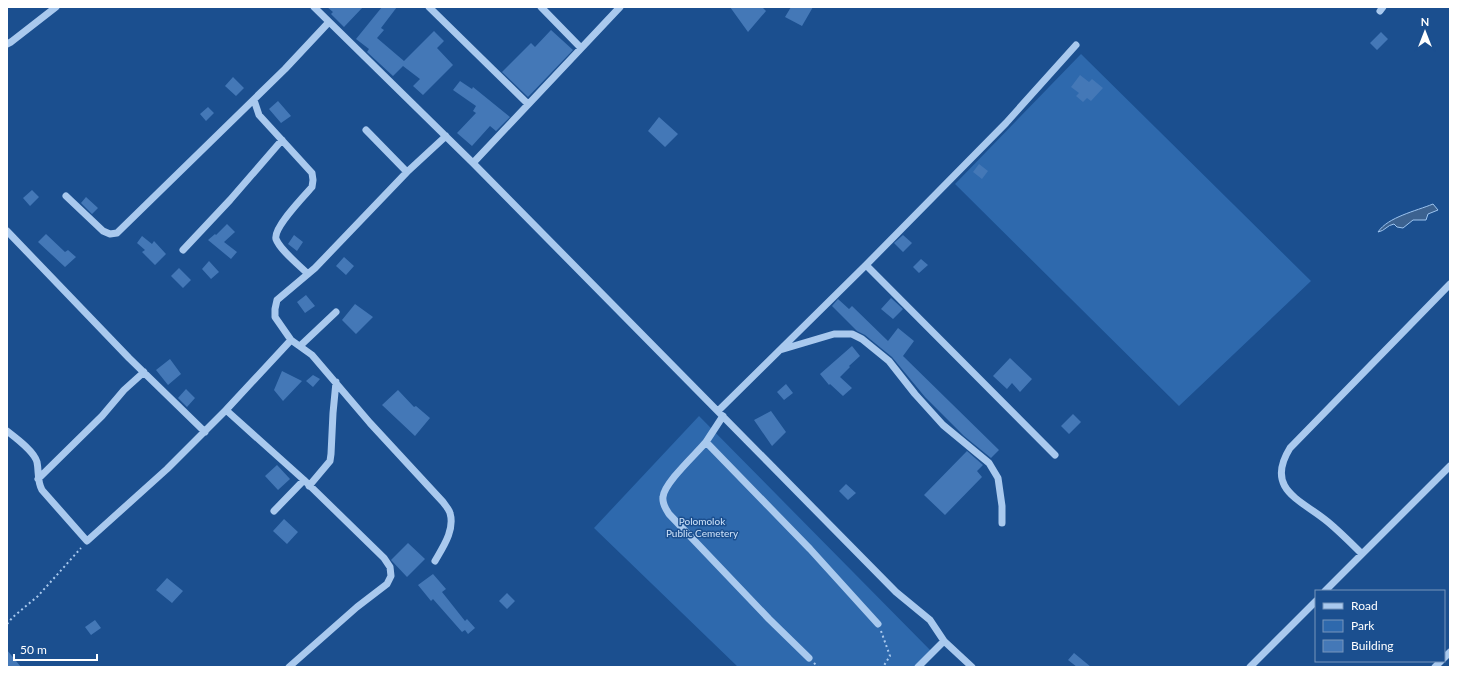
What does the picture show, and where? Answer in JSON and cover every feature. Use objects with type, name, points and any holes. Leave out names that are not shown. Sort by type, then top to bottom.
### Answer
[{"type":"street","points":[[7,44],[56,7]]},
{"type":"street","points":[[314,7],[473,163],[896,592],[930,620],[944,641],[972,667]]},
{"type":"street","points":[[429,7],[528,104]]},
{"type":"street","points":[[541,7],[581,48]]},
{"type":"street","points":[[473,163],[620,7]]},
{"type":"street","points":[[66,196],[103,232],[110,234],[118,233],[286,70],[329,22]]},
{"type":"street","points":[[718,411],[778,350],[866,265],[1006,123],[1076,45]]},
{"type":"street","points":[[254,100],[259,115],[312,173],[312,187],[282,222],[276,234],[276,239],[280,246],[308,274]]},
{"type":"street","points":[[366,130],[407,172]]},
{"type":"street","points":[[435,561],[447,541],[451,524],[450,512],[443,502],[370,424],[312,354],[291,340],[275,317],[277,300],[315,268],[407,172],[446,136]]},
{"type":"street","points":[[183,250],[230,200],[282,140]]},
{"type":"street","points":[[7,231],[129,358],[205,432]]},
{"type":"street","points":[[866,265],[1055,455]]},
{"type":"street","points":[[1362,554],[1327,521],[1291,494],[1284,484],[1281,471],[1284,459],[1290,448],[1450,284]]},
{"type":"street","points":[[300,346],[336,312]]},
{"type":"street","points":[[778,350],[834,334],[852,334],[862,339],[888,361],[943,425],[989,463],[998,478],[1002,506],[1002,524]]},
{"type":"street","points":[[7,431],[35,456],[38,468],[38,479],[42,490],[87,541],[167,469],[205,432],[291,340]]},
{"type":"street","points":[[38,479],[102,416],[124,390],[144,372]]},
{"type":"street","points":[[274,511],[330,461],[336,382]]},
{"type":"street","points":[[226,410],[306,483],[384,558],[390,567],[391,576],[387,584],[357,607],[289,667]]},
{"type":"street","points":[[723,416],[706,442],[666,486],[663,496],[663,504],[669,514],[768,619],[809,658]]},
{"type":"street","points":[[706,442],[810,549],[878,624]]},
{"type":"street","points":[[1326,590],[1450,466]]},
{"type":"street","points":[[1250,667],[1315,601]]},
{"type":"street","points":[[918,667],[944,641]]},
{"type":"path","points":[[7,624],[38,596],[87,541]]},
{"type":"path","points":[[878,624],[890,656],[883,667]]},
{"type":"green space","points":[[1081,54],[1311,281],[1179,406],[955,184]]},
{"type":"green space","name":"Polomolok Public Cemetery","points":[[699,416],[932,652],[917,667],[738,667],[594,528]]},
{"type":"shaded area","points":[[1433,204],[1438,210],[1428,214],[1426,220],[1413,220],[1403,228],[1397,227],[1394,224],[1378,232],[1388,222],[1395,218]]},
{"type":"building","points":[[327,7],[363,7],[344,27],[331,14],[333,12]]},
{"type":"building","points":[[382,7],[397,7],[381,28],[384,30],[377,38],[404,61],[434,31],[444,41],[437,48],[453,65],[423,95],[413,86],[420,79],[403,66],[393,76],[367,52],[369,49],[356,39]]},
{"type":"building","points":[[730,7],[762,7],[766,11],[748,32]]},
{"type":"building","points":[[791,7],[813,7],[802,26],[785,17]]},
{"type":"building","points":[[551,30],[573,50],[528,97],[502,72],[531,43],[535,47]]},
{"type":"building","points":[[1381,32],[1388,39],[1377,50],[1370,43]]},
{"type":"building","points":[[1080,75],[1089,82],[1092,79],[1103,88],[1091,101],[1087,98],[1083,102],[1076,96],[1079,93],[1071,87]]},
{"type":"building","points":[[233,77],[244,88],[236,96],[225,86]]},
{"type":"building","points":[[460,81],[472,89],[473,87],[510,117],[496,131],[490,126],[472,146],[457,133],[476,113],[473,111],[476,106],[453,90]]},
{"type":"building","points":[[278,101],[291,116],[281,123],[269,109]]},
{"type":"building","points":[[208,107],[214,113],[206,121],[200,114]]},
{"type":"building","points":[[659,117],[678,134],[665,147],[648,131]]},
{"type":"building","points":[[979,164],[988,171],[982,179],[973,172]]},
{"type":"building","points":[[32,190],[39,197],[30,206],[23,198]]},
{"type":"building","points":[[86,197],[98,208],[92,214],[81,203]]},
{"type":"building","points":[[227,224],[235,232],[224,242],[237,252],[231,259],[208,240],[215,234],[216,235]]},
{"type":"building","points":[[46,234],[65,252],[68,250],[76,257],[65,267],[38,242]]},
{"type":"building","points":[[294,235],[303,242],[297,251],[288,244]]},
{"type":"building","points":[[903,235],[912,243],[903,252],[894,243]]},
{"type":"building","points":[[142,236],[152,244],[154,241],[166,254],[155,265],[142,252],[145,250],[137,243]]},
{"type":"building","points":[[344,257],[354,266],[346,275],[336,266]]},
{"type":"building","points":[[921,259],[928,265],[919,273],[913,267]]},
{"type":"building","points":[[209,261],[219,272],[211,279],[202,269]]},
{"type":"building","points":[[179,268],[191,280],[183,288],[171,276]]},
{"type":"building","points":[[306,295],[315,306],[305,313],[297,302]]},
{"type":"building","points":[[891,298],[903,309],[893,319],[881,309]]},
{"type":"building","points":[[838,299],[849,309],[852,306],[888,341],[898,328],[914,341],[903,356],[999,450],[991,458],[964,436],[925,397],[892,357],[865,335],[857,331],[832,306]]},
{"type":"building","points":[[355,304],[373,317],[356,334],[342,320]]},
{"type":"building","points":[[852,346],[860,356],[840,377],[852,388],[843,396],[830,384],[829,385],[820,374]]},
{"type":"building","points":[[1010,358],[1032,379],[1020,392],[1012,383],[1007,389],[993,376]]},
{"type":"building","points":[[170,359],[181,374],[168,385],[156,370]]},
{"type":"building","points":[[282,371],[302,381],[283,401],[274,390]]},
{"type":"building","points":[[313,375],[320,379],[313,387],[306,381]]},
{"type":"building","points":[[786,384],[793,393],[784,400],[777,392]]},
{"type":"building","points":[[186,389],[195,398],[187,407],[178,398]]},
{"type":"building","points":[[398,390],[414,407],[416,406],[430,418],[415,436],[382,405]]},
{"type":"building","points":[[771,411],[786,432],[772,446],[754,420]]},
{"type":"building","points":[[1073,414],[1081,422],[1069,434],[1061,426]]},
{"type":"building","points":[[967,451],[983,465],[977,471],[982,477],[945,515],[924,495]]},
{"type":"building","points":[[277,465],[290,479],[278,490],[265,476]]},
{"type":"building","points":[[846,484],[856,493],[848,500],[839,491]]},
{"type":"building","points":[[284,519],[298,532],[287,544],[273,531]]},
{"type":"building","points":[[408,543],[425,559],[407,577],[391,560]]},
{"type":"building","points":[[433,574],[446,589],[442,592],[465,621],[467,619],[475,628],[468,634],[465,630],[462,632],[433,599],[431,601],[418,585]]},
{"type":"building","points":[[167,578],[183,591],[172,603],[156,590]]},
{"type":"building","points":[[507,593],[515,601],[507,609],[499,601]]},
{"type":"building","points":[[95,620],[101,628],[91,635],[85,627]]},
{"type":"building","points":[[7,650],[21,667],[7,667]]},
{"type":"building","points":[[1074,653],[1091,667],[1077,667],[1068,660]]}]
